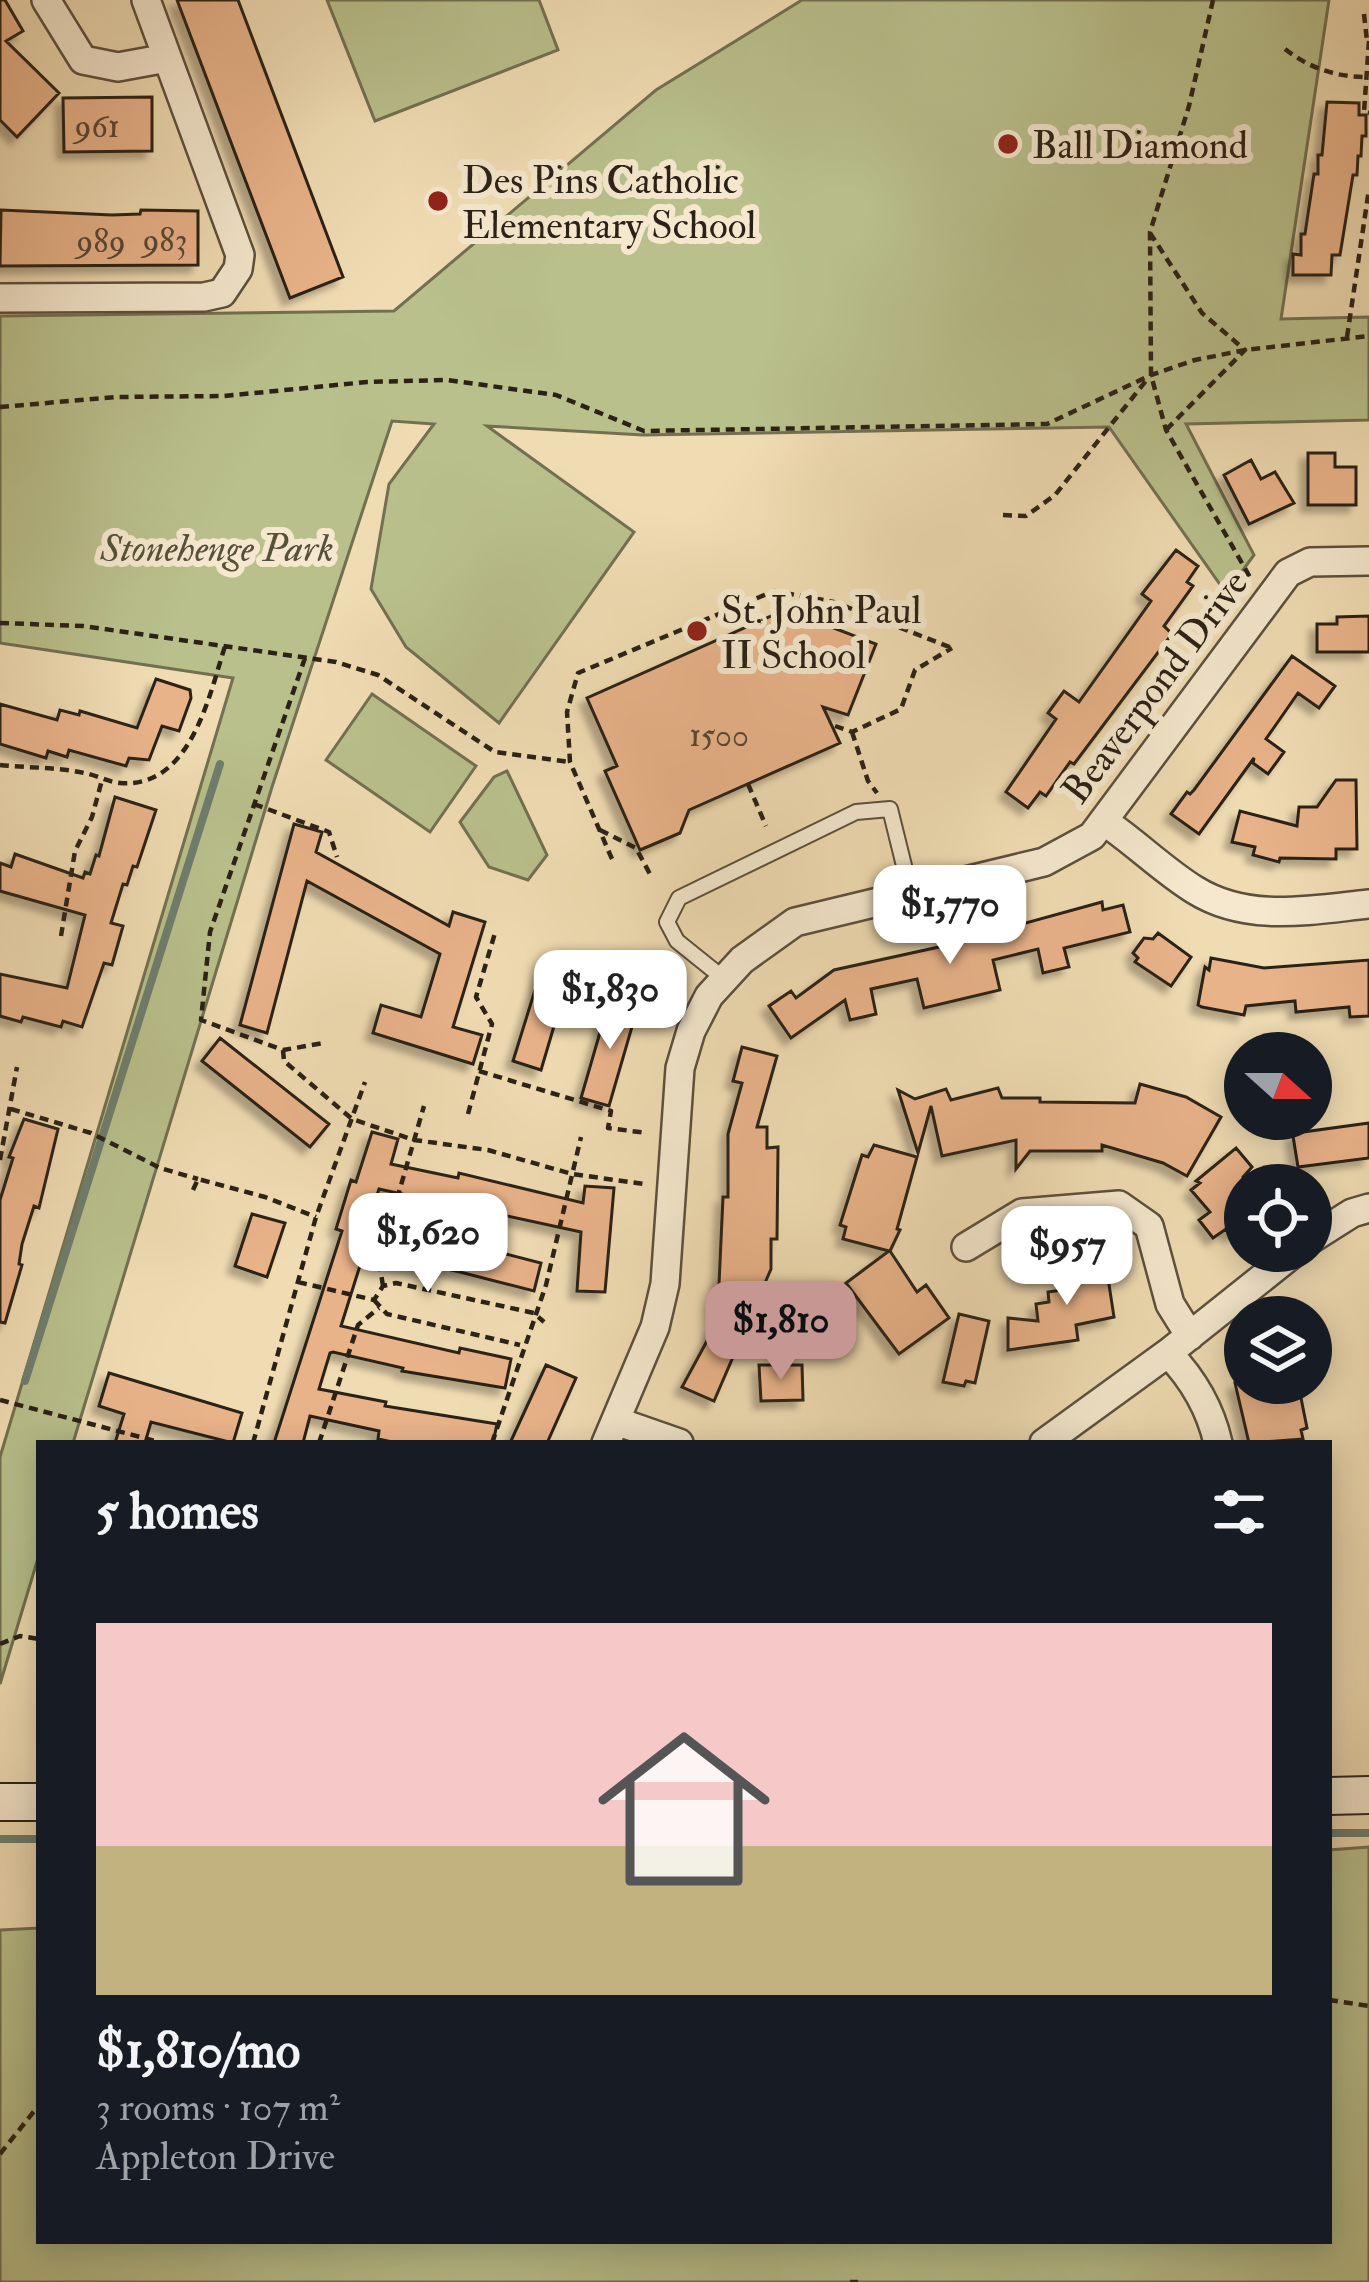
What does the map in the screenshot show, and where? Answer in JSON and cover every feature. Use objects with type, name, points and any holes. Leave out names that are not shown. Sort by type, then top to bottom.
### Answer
[{"type":"main road","points":[[1332,1796],[1369,1796]]},
{"type":"main road","points":[[0,1802],[36,1802]]},
{"type":"street","points":[[46,0],[83,61],[118,67],[166,58]]},
{"type":"street","points":[[0,298],[204,297],[222,292],[232,281],[240,255],[146,0]]},
{"type":"street","name":"Beaverpond Drive","points":[[611,1432],[656,1327],[664,1285],[680,1067],[691,1031],[723,978],[795,922],[1044,862],[1092,836],[1288,573],[1310,562],[1369,561]]},
{"type":"street","points":[[1106,822],[1195,890],[1222,903],[1272,913],[1369,904]]},
{"type":"street","points":[[966,1247],[1022,1213],[1119,1205],[1149,1226],[1179,1344],[1217,1440]]},
{"type":"street","points":[[1332,1226],[1369,1208]]},
{"type":"street","points":[[1048,1440],[1270,1272]]},
{"type":"street","points":[[611,1432],[660,1440]]},
{"type":"lane","points":[[723,978],[677,940],[667,922],[680,898],[856,812],[890,809],[911,894]]},
{"type":"path","points":[[1213,0],[1189,106],[1150,232],[1151,375],[1166,430],[1248,574],[1267,598]]},
{"type":"path","points":[[1364,14],[1368,40],[1364,112],[1369,112]]},
{"type":"path","points":[[1286,49],[1302,62],[1344,77],[1366,76]]},
{"type":"path","points":[[1347,337],[1369,189]]},
{"type":"path","points":[[1150,232],[1202,313],[1245,350]]},
{"type":"path","points":[[0,407],[447,380],[556,395],[644,431],[1046,424],[1195,360],[1369,336]]},
{"type":"path","points":[[1166,430],[1245,350]]},
{"type":"path","points":[[1003,515],[1026,516],[1055,495],[1151,375]]},
{"type":"path","points":[[612,859],[570,762],[567,712],[578,674],[774,591],[834,602],[952,647],[915,670],[902,709],[852,732],[835,726]]},
{"type":"path","points":[[0,623],[82,626],[336,662],[378,675],[495,752],[570,762]]},
{"type":"path","points":[[0,765],[82,772],[117,784],[147,782],[173,764],[205,709],[225,646]]},
{"type":"path","points":[[305,658],[210,932],[201,1020],[283,1050],[324,1043]]},
{"type":"path","points":[[852,732],[868,782],[890,809]]},
{"type":"path","points":[[61,936],[75,851],[92,817],[103,778]]},
{"type":"path","points":[[748,784],[766,826]]},
{"type":"path","points":[[254,804],[329,832],[337,857]]},
{"type":"path","points":[[600,830],[636,848],[651,875]]},
{"type":"path","points":[[468,1114],[492,1024],[476,997],[495,933]]},
{"type":"path","points":[[283,1050],[284,1061],[352,1119],[414,1140],[488,1150],[572,1174],[644,1184]]},
{"type":"path","points":[[0,1160],[17,1067]]},
{"type":"path","points":[[479,1071],[611,1111],[608,1128],[647,1133]]},
{"type":"path","points":[[254,1440],[316,1217],[365,1082]]},
{"type":"path","points":[[374,1300],[383,1286],[379,1261],[424,1106]]},
{"type":"path","points":[[10,1109],[91,1133],[160,1168],[265,1197],[316,1217]]},
{"type":"path","points":[[493,1440],[546,1285],[581,1137]]},
{"type":"path","points":[[193,1190],[198,1178]]},
{"type":"path","points":[[298,1282],[374,1300],[387,1314],[522,1346]]},
{"type":"path","points":[[383,1286],[396,1283],[534,1312],[544,1322]]},
{"type":"path","points":[[320,1440],[358,1325],[379,1308]]},
{"type":"path","points":[[0,1400],[153,1440]]},
{"type":"path","points":[[0,1644],[20,1636],[36,1639]]},
{"type":"path","points":[[1332,2000],[1369,2006]]},
{"type":"path","points":[[0,2154],[36,2109]]},
{"type":"green space","points":[[327,0],[539,0],[558,50],[375,121]]},
{"type":"green space","name":"Stonehenge Park","points":[[802,0],[1329,0],[1281,319],[1369,317],[1369,420],[1186,424],[1254,555],[1226,593],[1109,427],[643,435],[487,426],[634,532],[499,723],[406,647],[371,589],[389,484],[434,424],[392,421],[272,787],[74,1440],[36,1440],[36,1565],[0,1684],[0,1457],[233,678],[0,643],[0,316],[394,311],[656,90]]},
{"type":"green space","points":[[372,694],[476,766],[430,832],[326,760]]},
{"type":"green space","points":[[507,771],[547,855],[528,880],[489,867],[460,822],[494,777]]},
{"type":"green space","points":[[1369,1847],[1369,2282],[0,2282],[0,1930],[36,1928],[36,2244],[1332,2244],[1332,1850]]},
{"type":"building","points":[[0,0],[5,0],[23,31],[6,41],[59,93],[17,137],[0,120]]},
{"type":"building","points":[[177,0],[238,0],[343,277],[290,298]]},
{"type":"building","points":[[152,97],[152,151],[64,152],[63,98]]},
{"type":"building","points":[[1327,102],[1359,103],[1359,115],[1366,115],[1366,136],[1362,136],[1357,175],[1353,175],[1340,255],[1332,255],[1331,275],[1293,275],[1293,254],[1301,255],[1301,234],[1305,234],[1314,174],[1318,174],[1318,155],[1322,155]]},
{"type":"building","points":[[1,210],[112,215],[140,214],[141,210],[198,211],[198,265],[0,266]]},
{"type":"building","points":[[1308,453],[1335,453],[1335,467],[1356,467],[1356,505],[1308,505]]},
{"type":"building","points":[[1251,460],[1261,479],[1275,472],[1294,503],[1249,524],[1224,475]]},
{"type":"building","points":[[1176,550],[1198,566],[1187,582],[1193,586],[1164,626],[1172,634],[1074,764],[1070,762],[1046,796],[1040,792],[1028,808],[1006,792],[1056,719],[1048,713],[1064,691],[1079,702],[1151,601],[1142,594]]},
{"type":"building","name":"St. John Paul II School","points":[[778,613],[782,621],[797,614],[876,644],[848,715],[823,707],[840,743],[689,810],[680,833],[640,850],[605,771],[617,766],[587,698]]},
{"type":"building","points":[[1369,616],[1369,652],[1317,652],[1317,624],[1337,624],[1337,617]]},
{"type":"building","points":[[1292,656],[1335,686],[1319,708],[1298,693],[1266,739],[1284,752],[1268,774],[1253,763],[1254,758],[1199,834],[1171,814],[1187,792],[1194,790]]},
{"type":"building","points":[[156,679],[190,690],[191,698],[179,731],[162,726],[149,760],[129,758],[126,766],[69,750],[67,757],[48,751],[46,758],[0,744],[0,704],[57,720],[60,710],[79,715],[80,711],[137,728]]},
{"type":"building","points":[[1336,780],[1356,780],[1357,849],[1336,849],[1336,859],[1280,858],[1279,862],[1253,855],[1255,847],[1232,842],[1240,811],[1297,826],[1299,807],[1317,807]]},
{"type":"building","points":[[115,797],[156,810],[111,923],[123,926],[112,965],[104,963],[82,1027],[0,1016],[0,974],[67,988],[85,915],[0,891],[0,863],[11,867],[15,854],[83,878],[85,872],[90,874]]},
{"type":"building","points":[[294,824],[322,832],[316,852],[449,926],[453,912],[485,922],[453,1027],[482,1035],[473,1064],[373,1033],[381,1005],[421,1017],[440,954],[307,881],[267,1033],[240,1025]]},
{"type":"building","points":[[1102,902],[1103,910],[1123,905],[1130,932],[1064,948],[1069,967],[1043,973],[1038,949],[993,960],[1000,990],[924,1008],[917,979],[871,989],[876,1014],[850,1020],[845,1000],[791,1038],[769,1006],[791,991],[796,998],[834,970],[1012,931],[1011,927]]},
{"type":"building","points":[[1158,933],[1191,957],[1171,986],[1135,962],[1138,958],[1133,953],[1144,938],[1153,939]]},
{"type":"building","points":[[1211,958],[1264,968],[1369,960],[1369,1016],[1350,1017],[1349,1007],[1296,1012],[1295,1001],[1246,1006],[1244,1015],[1202,1007],[1198,1005]]},
{"type":"building","points":[[544,961],[571,969],[541,1070],[513,1061]]},
{"type":"building","points":[[610,998],[638,1006],[609,1106],[581,1098]]},
{"type":"building","points":[[220,1038],[329,1124],[310,1147],[202,1061]]},
{"type":"building","points":[[742,1047],[777,1056],[757,1127],[767,1127],[767,1148],[778,1147],[777,1239],[771,1239],[771,1269],[764,1285],[745,1285],[745,1305],[718,1306],[723,1197],[728,1197],[728,1134],[742,1083],[733,1081]]},
{"type":"building","points":[[1140,1084],[1186,1097],[1221,1117],[1187,1176],[1163,1163],[1102,1145],[1102,1151],[1030,1151],[1016,1169],[1016,1140],[942,1156],[931,1106],[918,1153],[898,1090],[915,1099],[946,1089],[951,1100],[998,1088],[1002,1098],[1135,1103]]},
{"type":"building","points":[[24,1119],[58,1129],[39,1208],[34,1206],[22,1244],[22,1265],[5,1323],[0,1322],[0,1200]]},
{"type":"building","points":[[1369,1123],[1369,1158],[1298,1164],[1294,1140],[1332,1140],[1332,1128]]},
{"type":"building","points":[[372,1132],[398,1139],[391,1164],[458,1178],[459,1173],[583,1203],[585,1186],[614,1188],[605,1292],[577,1291],[581,1232],[453,1201],[452,1205],[379,1189],[366,1228],[439,1242],[440,1237],[541,1263],[534,1291],[434,1266],[433,1271],[363,1256],[341,1326],[459,1353],[460,1348],[511,1359],[505,1388],[402,1371],[333,1352],[319,1389],[386,1402],[385,1406],[497,1424],[494,1440],[383,1440],[378,1439],[379,1431],[310,1416],[304,1440],[275,1440],[342,1231],[336,1229],[351,1180],[356,1182]]},
{"type":"building","points":[[874,1145],[917,1157],[900,1230],[890,1251],[917,1292],[926,1285],[949,1318],[899,1354],[846,1283],[889,1251],[843,1239],[846,1227],[840,1225],[862,1155],[868,1157]]},
{"type":"building","points":[[1236,1148],[1249,1164],[1224,1164],[1224,1230],[1213,1238],[1199,1220],[1210,1212],[1191,1190],[1200,1183],[1196,1181]]},
{"type":"building","points":[[252,1214],[285,1223],[267,1277],[235,1266]]},
{"type":"building","points":[[1094,1252],[1097,1267],[1106,1265],[1114,1317],[1076,1325],[1078,1340],[1008,1350],[1008,1318],[1038,1321],[1036,1304],[1049,1302],[1048,1292],[1076,1288],[1071,1255]]},
{"type":"building","points":[[959,1314],[989,1321],[975,1383],[966,1381],[964,1386],[943,1382]]},
{"type":"building","points":[[714,1328],[738,1338],[739,1343],[714,1401],[682,1387]]},
{"type":"building","points":[[546,1365],[576,1378],[548,1440],[511,1440]]},
{"type":"building","points":[[759,1365],[802,1365],[803,1400],[761,1401]]},
{"type":"building","points":[[109,1373],[242,1413],[234,1440],[151,1422],[146,1440],[116,1440],[124,1414],[99,1406]]},
{"type":"building","points":[[1240,1404],[1302,1404],[1307,1428],[1301,1430],[1303,1439],[1248,1440]]},
{"type":"waterway","points":[[25,1381],[220,764]]},
{"type":"waterway","points":[[1332,1833],[1369,1833]]},
{"type":"waterway","points":[[0,1839],[36,1839]]},
{"type":"place","name":"Ball Diamond","points":[[1008,144]]},
{"type":"place","name":"Des Pins Catholic Elementary School","points":[[438,201]]},
{"type":"place","name":"St. John Paul II School","points":[[697,631]]}]
